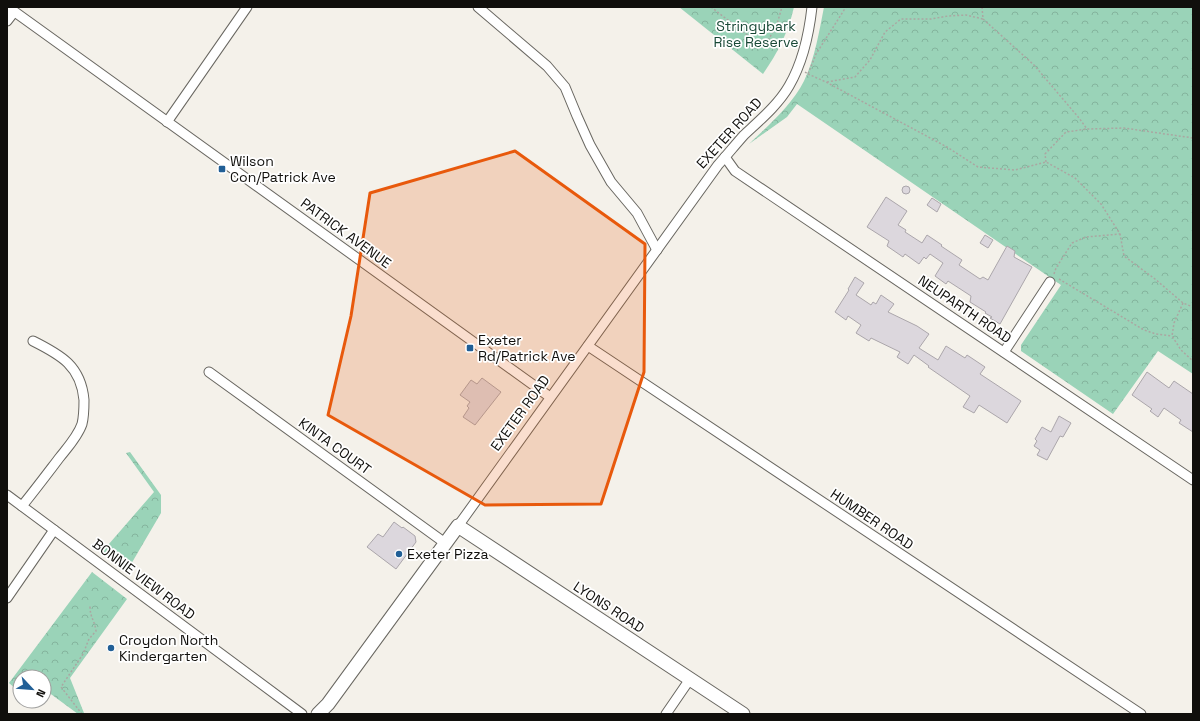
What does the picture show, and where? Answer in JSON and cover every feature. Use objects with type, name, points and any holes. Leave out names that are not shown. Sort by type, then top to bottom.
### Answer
[{"type":"main road","name":"EXETER ROAD","points":[[318,714],[328,704],[458,526]]},
{"type":"main road","name":"LYONS ROAD","points":[[458,526],[743,714]]},
{"type":"street","points":[[167,122],[247,7]]},
{"type":"street","points":[[478,7],[547,66],[566,87],[590,145],[611,182],[637,213],[658,250]]},
{"type":"street","name":"EXETER ROAD","points":[[458,526],[725,157],[779,101],[798,68],[807,37],[812,7]]},
{"type":"street","points":[[7,21],[11,9]]},
{"type":"street","name":"PATRICK AVENUE","points":[[11,9],[550,397]]},
{"type":"street","name":"NEUPARTH ROAD","points":[[725,157],[735,170],[1193,480]]},
{"type":"street","points":[[1004,352],[1050,282]]},
{"type":"street","points":[[22,506],[73,441],[82,425],[84,410],[83,389],[75,370],[56,352],[33,341]]},
{"type":"street","name":"HUMBER ROAD","points":[[588,346],[1141,714]]},
{"type":"street","name":"KINTA COURT","points":[[209,372],[445,543]]},
{"type":"street","name":"BONNIE VIEW ROAD","points":[[7,495],[302,714]]},
{"type":"street","points":[[7,598],[54,530]]},
{"type":"street","points":[[666,714],[690,679]]},
{"type":"path","points":[[711,7],[764,48],[777,24],[782,7]]},
{"type":"path","points":[[808,74],[816,54],[846,7]]},
{"type":"path","points":[[982,7],[983,19]]},
{"type":"path","points":[[826,82],[855,76],[870,60],[885,32],[901,19],[931,19],[966,15],[983,19],[1034,65],[1087,129]]},
{"type":"path","points":[[798,68],[947,147],[978,167],[1015,170],[1046,162],[1075,178],[1101,204],[1120,234],[1124,256],[1183,303],[1193,307]]},
{"type":"path","points":[[1046,162],[1045,154],[1066,132],[1087,129],[1124,128],[1193,138]]},
{"type":"path","points":[[1120,234],[1086,237],[1072,243],[1056,268],[1054,276],[1144,330],[1156,334],[1172,336]]},
{"type":"path","points":[[1183,303],[1174,324],[1172,336],[1181,350],[1193,360]]},
{"type":"path","points":[[82,714],[61,687],[83,654],[89,639],[96,631],[95,625],[90,616],[90,606]]},
{"type":"highlighted area","points":[[515,151],[645,244],[644,372],[601,504],[485,505],[328,415],[351,316],[370,193]]},
{"type":"green space","name":"Stringybark Rise Reserve","points":[[679,7],[794,7],[782,42],[763,74]]},
{"type":"green space","points":[[824,7],[1193,7],[1193,374],[1158,351],[1113,414],[1021,351],[1021,345],[1061,285],[797,104],[787,117],[749,144],[786,107],[804,81],[814,54]]},
{"type":"green space","points":[[130,452],[161,495],[161,513],[127,571],[102,552],[154,492],[126,453]]},
{"type":"green space","points":[[92,572],[127,599],[70,678],[84,713],[78,714],[52,695],[52,669],[19,669]]},
{"type":"building","points":[[904,186],[908,186],[910,190],[908,194],[904,194],[902,192],[902,188]]},
{"type":"building","points":[[886,197],[907,211],[898,225],[906,230],[905,232],[922,243],[927,235],[962,260],[959,265],[980,279],[983,277],[988,280],[1007,246],[1015,251],[1014,257],[1032,267],[1000,324],[990,318],[992,317],[985,313],[986,312],[970,302],[971,296],[948,281],[946,284],[935,276],[943,263],[930,254],[926,259],[924,257],[919,264],[905,254],[903,257],[887,246],[889,241],[867,227]]},
{"type":"building","points":[[932,198],[941,204],[937,212],[927,205]]},
{"type":"building","points":[[985,235],[993,240],[988,248],[980,243]]},
{"type":"building","points":[[855,277],[864,283],[856,295],[871,305],[873,302],[876,304],[881,295],[894,304],[888,312],[917,326],[929,334],[919,348],[938,360],[946,346],[965,358],[967,355],[985,367],[980,374],[1021,401],[1007,423],[979,405],[974,413],[963,407],[970,396],[928,367],[929,366],[914,355],[908,364],[897,357],[900,352],[871,338],[869,341],[856,333],[861,325],[848,316],[846,320],[835,312],[849,290],[848,289]]},
{"type":"building","points":[[1147,372],[1169,388],[1174,381],[1193,394],[1193,432],[1179,423],[1181,420],[1164,408],[1158,417],[1150,411],[1152,409],[1132,395]]},
{"type":"building","points":[[482,378],[501,392],[475,425],[463,417],[469,408],[467,406],[470,402],[460,395],[471,380],[477,384]]},
{"type":"building","points":[[1059,416],[1071,423],[1063,437],[1060,436],[1047,460],[1037,455],[1040,450],[1034,446],[1037,441],[1035,439],[1042,427],[1051,432]]},
{"type":"building","points":[[394,522],[415,536],[416,542],[396,569],[367,547],[378,534],[383,537]]},
{"type":"place","name":"Wilson Con/Patrick Ave","points":[[222,169]]},
{"type":"place","name":"Exeter Rd/Patrick Ave","points":[[470,348]]},
{"type":"place","name":"Exeter Pizza","points":[[399,554]]},
{"type":"place","name":"Croydon North Kindergarten","points":[[111,648]]}]
